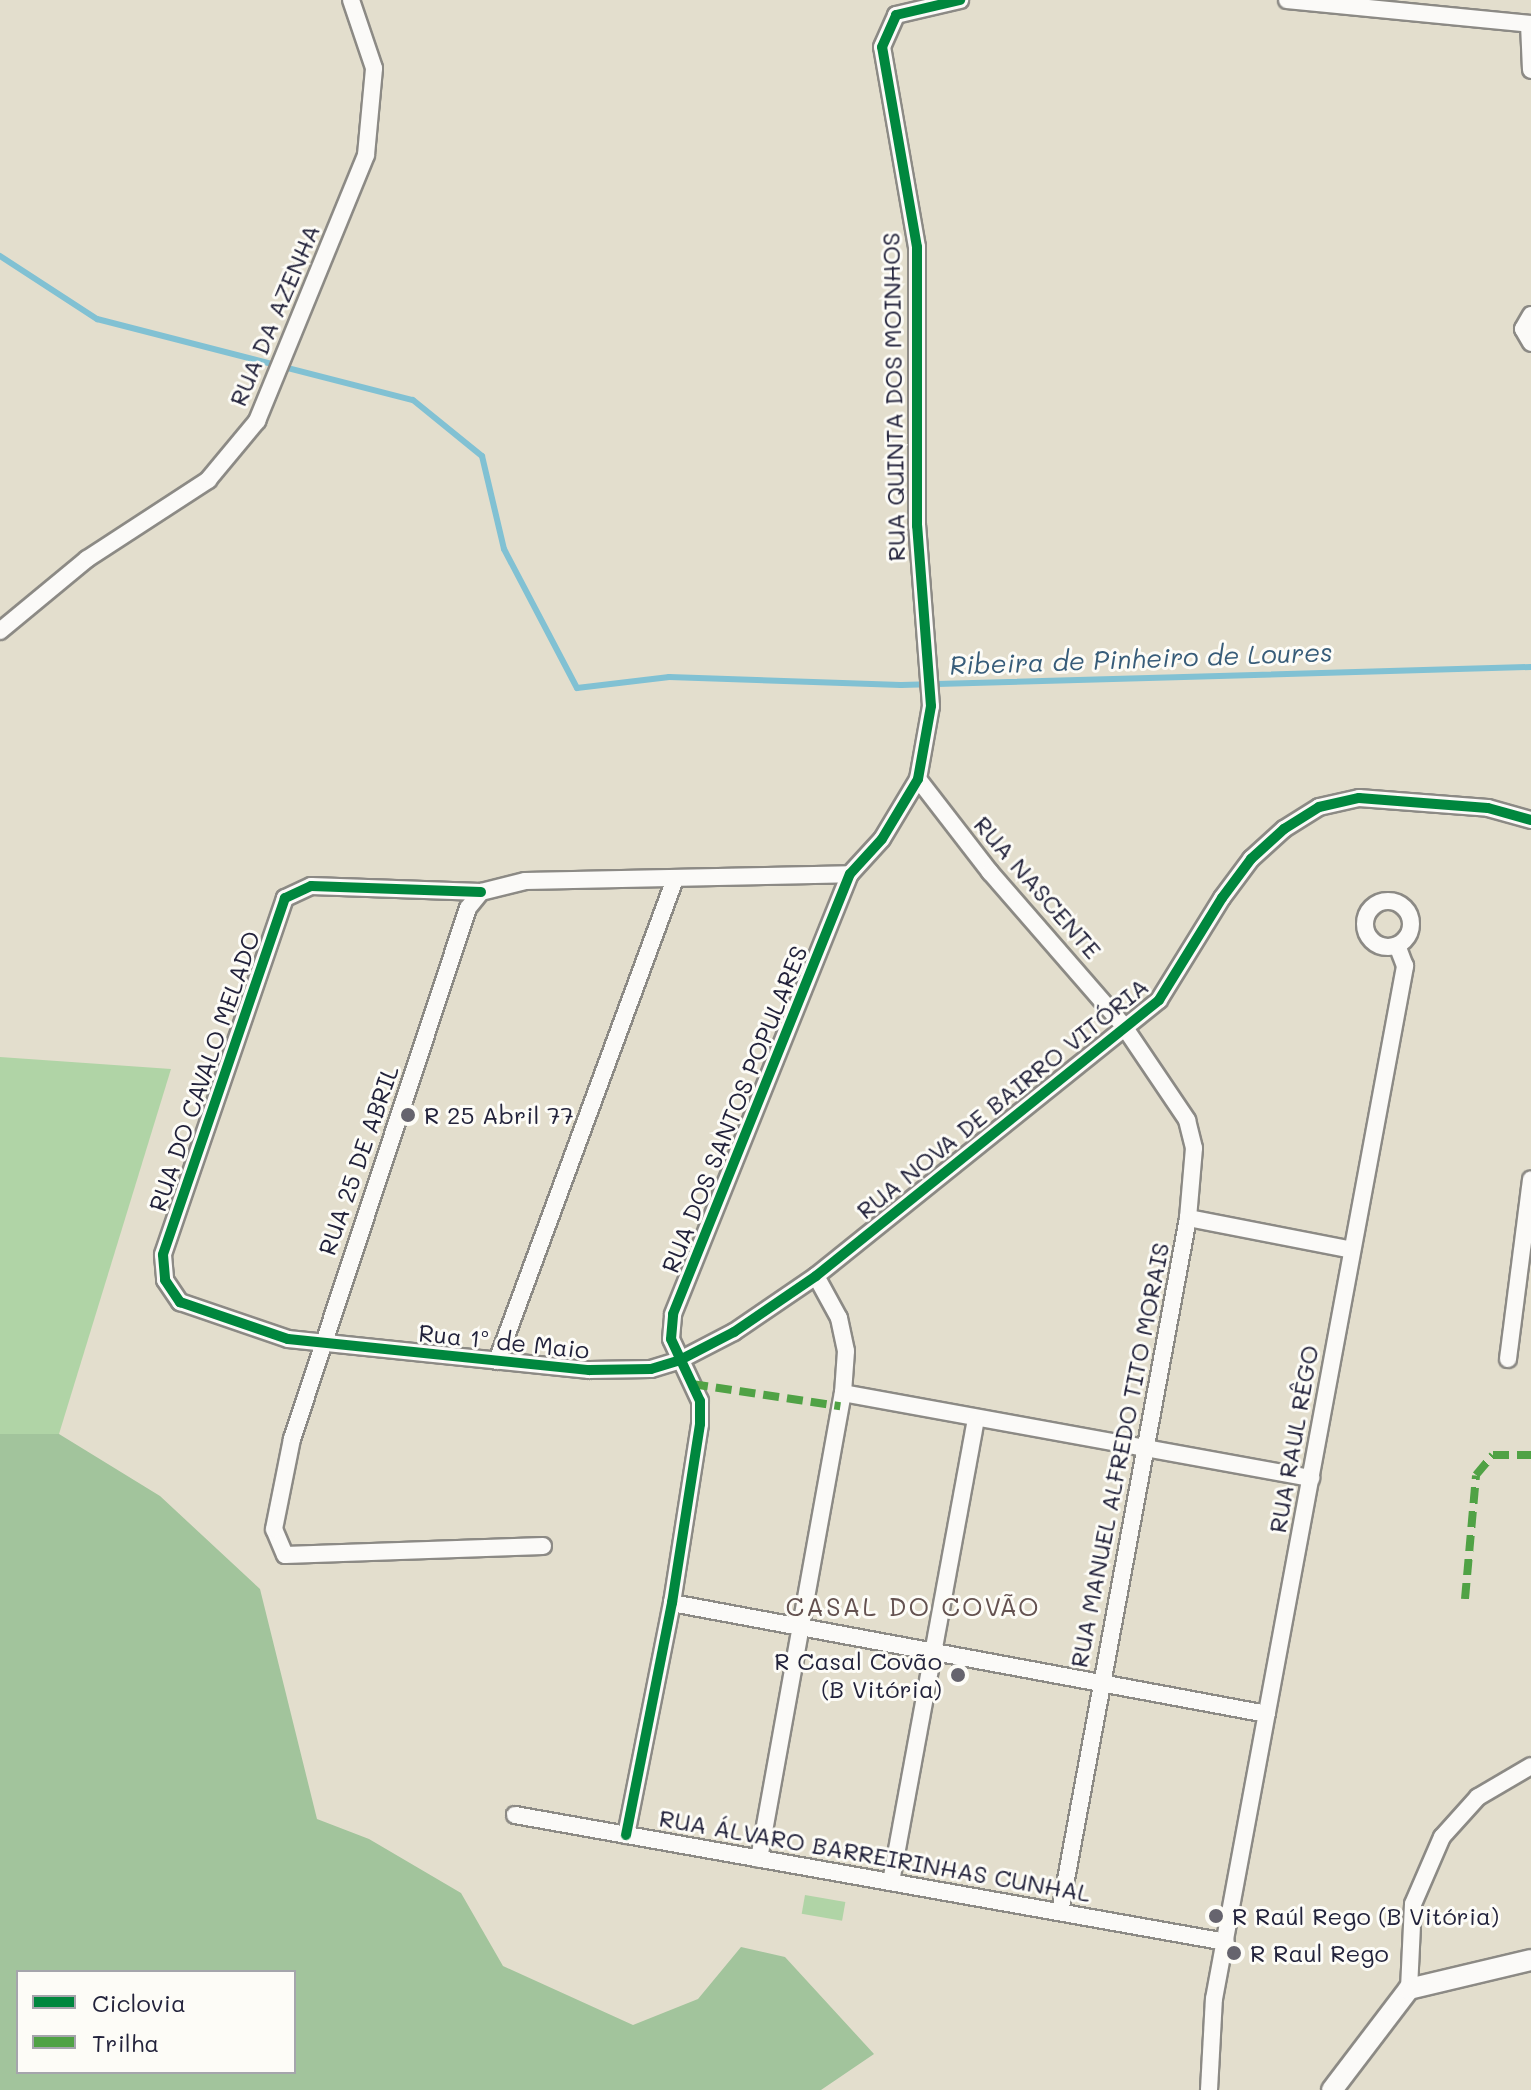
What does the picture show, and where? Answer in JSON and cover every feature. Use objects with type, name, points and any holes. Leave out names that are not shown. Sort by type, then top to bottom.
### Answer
[{"type":"street","name":"RUA DA AZENHA","points":[[0,631],[87,559],[208,480],[257,421],[366,155],[374,68],[351,0]]},
{"type":"street","name":"RUA QUINTA DOS MOINHOS","points":[[918,779],[931,706],[917,526],[917,247],[882,47],[896,15],[960,0]]},
{"type":"street","points":[[1287,0],[1379,3],[1530,24],[1531,70]]},
{"type":"street","points":[[1531,315],[1523,329],[1531,343]]},
{"type":"street","points":[[481,892],[525,881],[850,874],[882,839],[918,779]]},
{"type":"street","name":"RUA NASCENTE","points":[[918,779],[990,872],[1123,1025]]},
{"type":"street","name":"RUA NOVA DE BAIRRO VITÓRIA","points":[[680,1360],[734,1332],[816,1276],[1123,1025],[1159,1000],[1251,859],[1284,829],[1319,807],[1359,798],[1488,808],[1531,820]]},
{"type":"street","name":"RUA DOS SANTOS POPULARES","points":[[626,1835],[672,1603],[700,1424],[700,1401],[671,1339],[673,1314],[850,874]]},
{"type":"street","points":[[497,1361],[675,879]]},
{"type":"street","name":"RUA DO CAVALO MELADO","points":[[323,1342],[288,1339],[180,1302],[170,1292],[162,1268],[278,912],[285,898],[311,886],[481,892]]},
{"type":"street","name":"RUA 25 DE ABRIL","points":[[481,892],[468,908],[323,1342],[274,1509],[276,1542],[285,1555],[543,1546]]},
{"type":"street","name":"RUA RAUL RÊGO","points":[[1209,2090],[1214,1999],[1405,966],[1397,945]]},
{"type":"street","name":"RUA MANUEL ALFREDO TITO MORAIS","points":[[1060,1912],[1195,1168],[1187,1120],[1123,1025]]},
{"type":"street","points":[[1508,1359],[1531,1179]]},
{"type":"street","points":[[1188,1218],[1352,1250]]},
{"type":"street","points":[[759,1859],[843,1393],[846,1351],[839,1318],[816,1276]]},
{"type":"street","name":"Rua 1º de Maio","points":[[323,1342],[497,1361],[620,1370],[651,1369],[680,1360]]},
{"type":"street","points":[[843,1393],[976,1420],[1311,1478]]},
{"type":"street","points":[[891,1882],[976,1420]]},
{"type":"street","points":[[672,1603],[1267,1714]]},
{"type":"street","points":[[1332,2090],[1409,1989],[1413,1904],[1442,1837],[1478,1797],[1531,1766]]},
{"type":"street","name":"RUA ÁLVARO BARREIRINHAS CUNHAL","points":[[515,1815],[1226,1942]]},
{"type":"street","points":[[1409,1989],[1531,1960]]},
{"type":"green space","points":[[0,1057],[171,1069],[59,1434],[0,1434]]},
{"type":"green space","points":[[0,1434],[59,1434],[160,1496],[260,1589],[317,1819],[369,1839],[461,1893],[503,1966],[633,2025],[698,1999],[741,1947],[785,1957],[874,2054],[821,2090],[0,2090]]},
{"type":"green space","points":[[805,1895],[845,1902],[842,1921],[802,1914]]},
{"type":"waterway","name":"Ribeira de Pinheiro de Loures","points":[[0,256],[97,319],[413,400],[482,456],[504,549],[577,688],[669,677],[901,685],[1531,667]]},
{"type":"marked path","points":[[692,1384],[840,1406]]},
{"type":"marked path","points":[[1465,1599],[1476,1475],[1493,1455],[1531,1455]]},
{"type":"cycle path","points":[[626,1835],[672,1603],[700,1424],[700,1401],[671,1339],[673,1314],[850,874],[882,839],[918,779],[931,706],[917,526],[917,247],[882,47],[896,15],[960,0]]},
{"type":"cycle path","points":[[481,892],[311,886],[285,898],[163,1255],[165,1280],[180,1302],[288,1339],[589,1370],[651,1369],[680,1360],[734,1332],[816,1276],[1159,1000],[1222,898],[1251,859],[1284,829],[1319,807],[1359,798],[1488,808],[1531,820]]},
{"type":"place","name":"R 25 Abril 77","points":[[408,1115]]},
{"type":"place","name":"R Casal Covão (B Vitória)","points":[[958,1675]]},
{"type":"place","name":"R Raúl Rego (B Vitória)","points":[[1216,1916]]},
{"type":"place","name":"R Raul Rego","points":[[1234,1953]]},
{"type":"district","name":"CASAL DO COVÃO","points":[[913,1607]]}]
